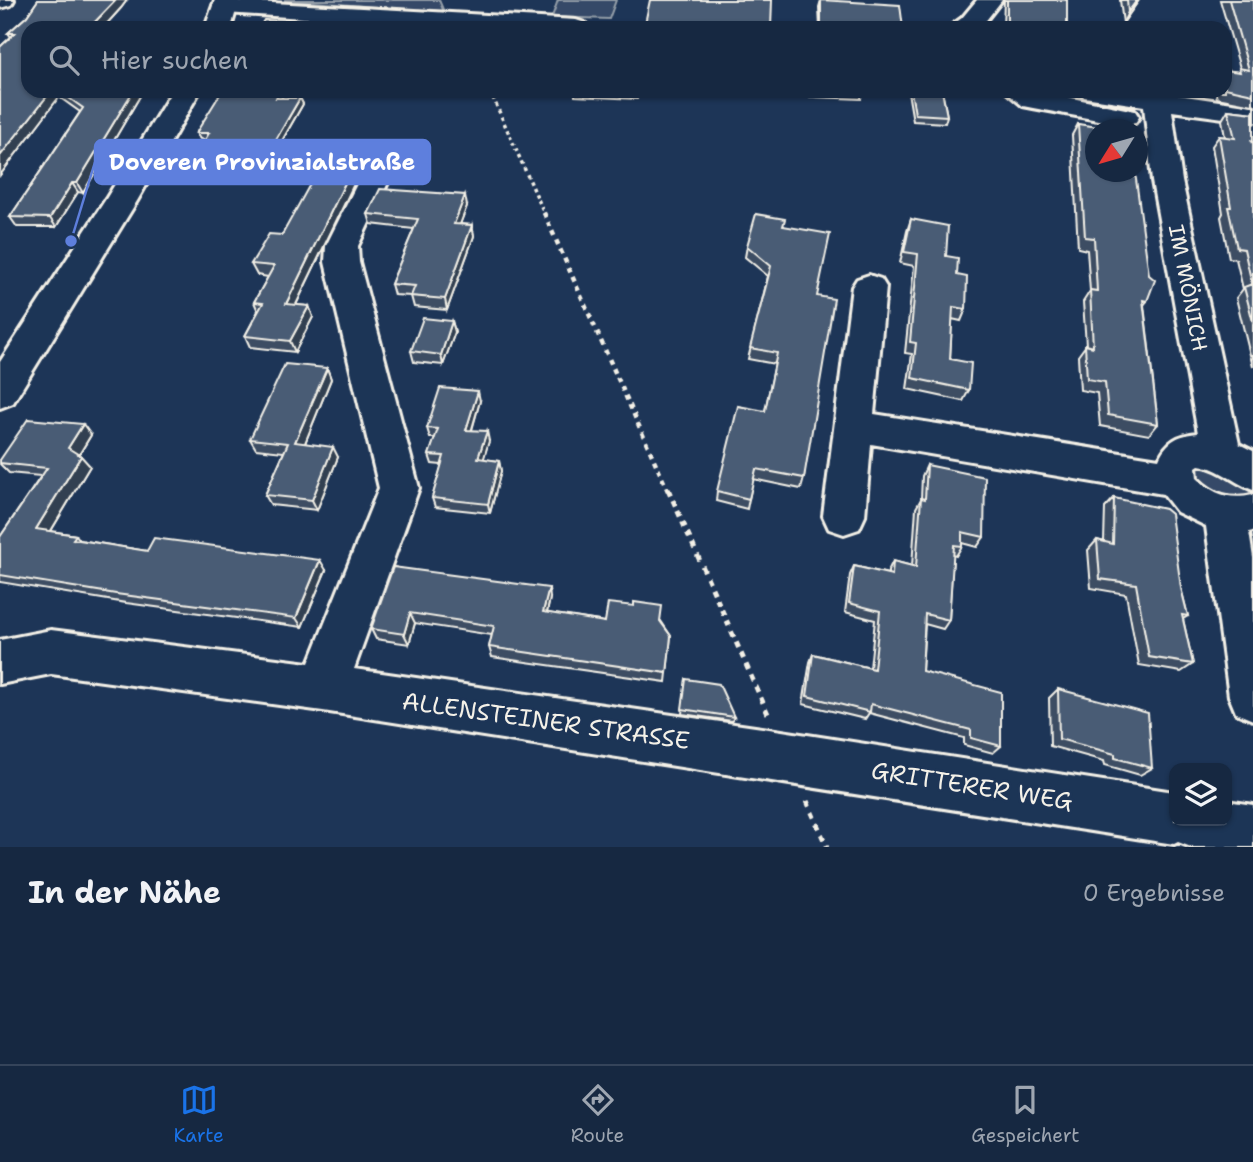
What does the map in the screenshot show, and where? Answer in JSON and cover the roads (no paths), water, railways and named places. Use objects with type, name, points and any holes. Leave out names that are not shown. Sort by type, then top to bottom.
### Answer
[{"type":"street","points":[[973,21],[990,0]]},
{"type":"street","points":[[223,11],[431,21]]},
{"type":"street","points":[[0,393],[110,220],[182,98]]},
{"type":"street","points":[[1030,98],[1158,112],[1253,114]]},
{"type":"street","points":[[1115,98],[1158,112]]},
{"type":"street","name":"IM MÖNICH","points":[[1158,112],[1167,181],[1237,463]]},
{"type":"street","points":[[323,688],[399,488],[342,262],[342,246],[378,172]]},
{"type":"street","points":[[844,516],[869,287]]},
{"type":"street","points":[[854,426],[1177,479]]},
{"type":"street","points":[[1237,463],[1200,449],[1188,452],[1180,458],[1176,468],[1177,479],[1195,502],[1239,514],[1253,696]]},
{"type":"street","name":"ALLENSTEINER STRASSE","points":[[0,662],[51,652],[323,688],[778,756]]},
{"type":"street","name":"GRITTERER WEG","points":[[778,756],[1169,817]]},
{"type":"street","points":[[1222,826],[1253,831]]},
{"type":"place","name":"Doveren Provinzialstraße","points":[[71,241]]}]
